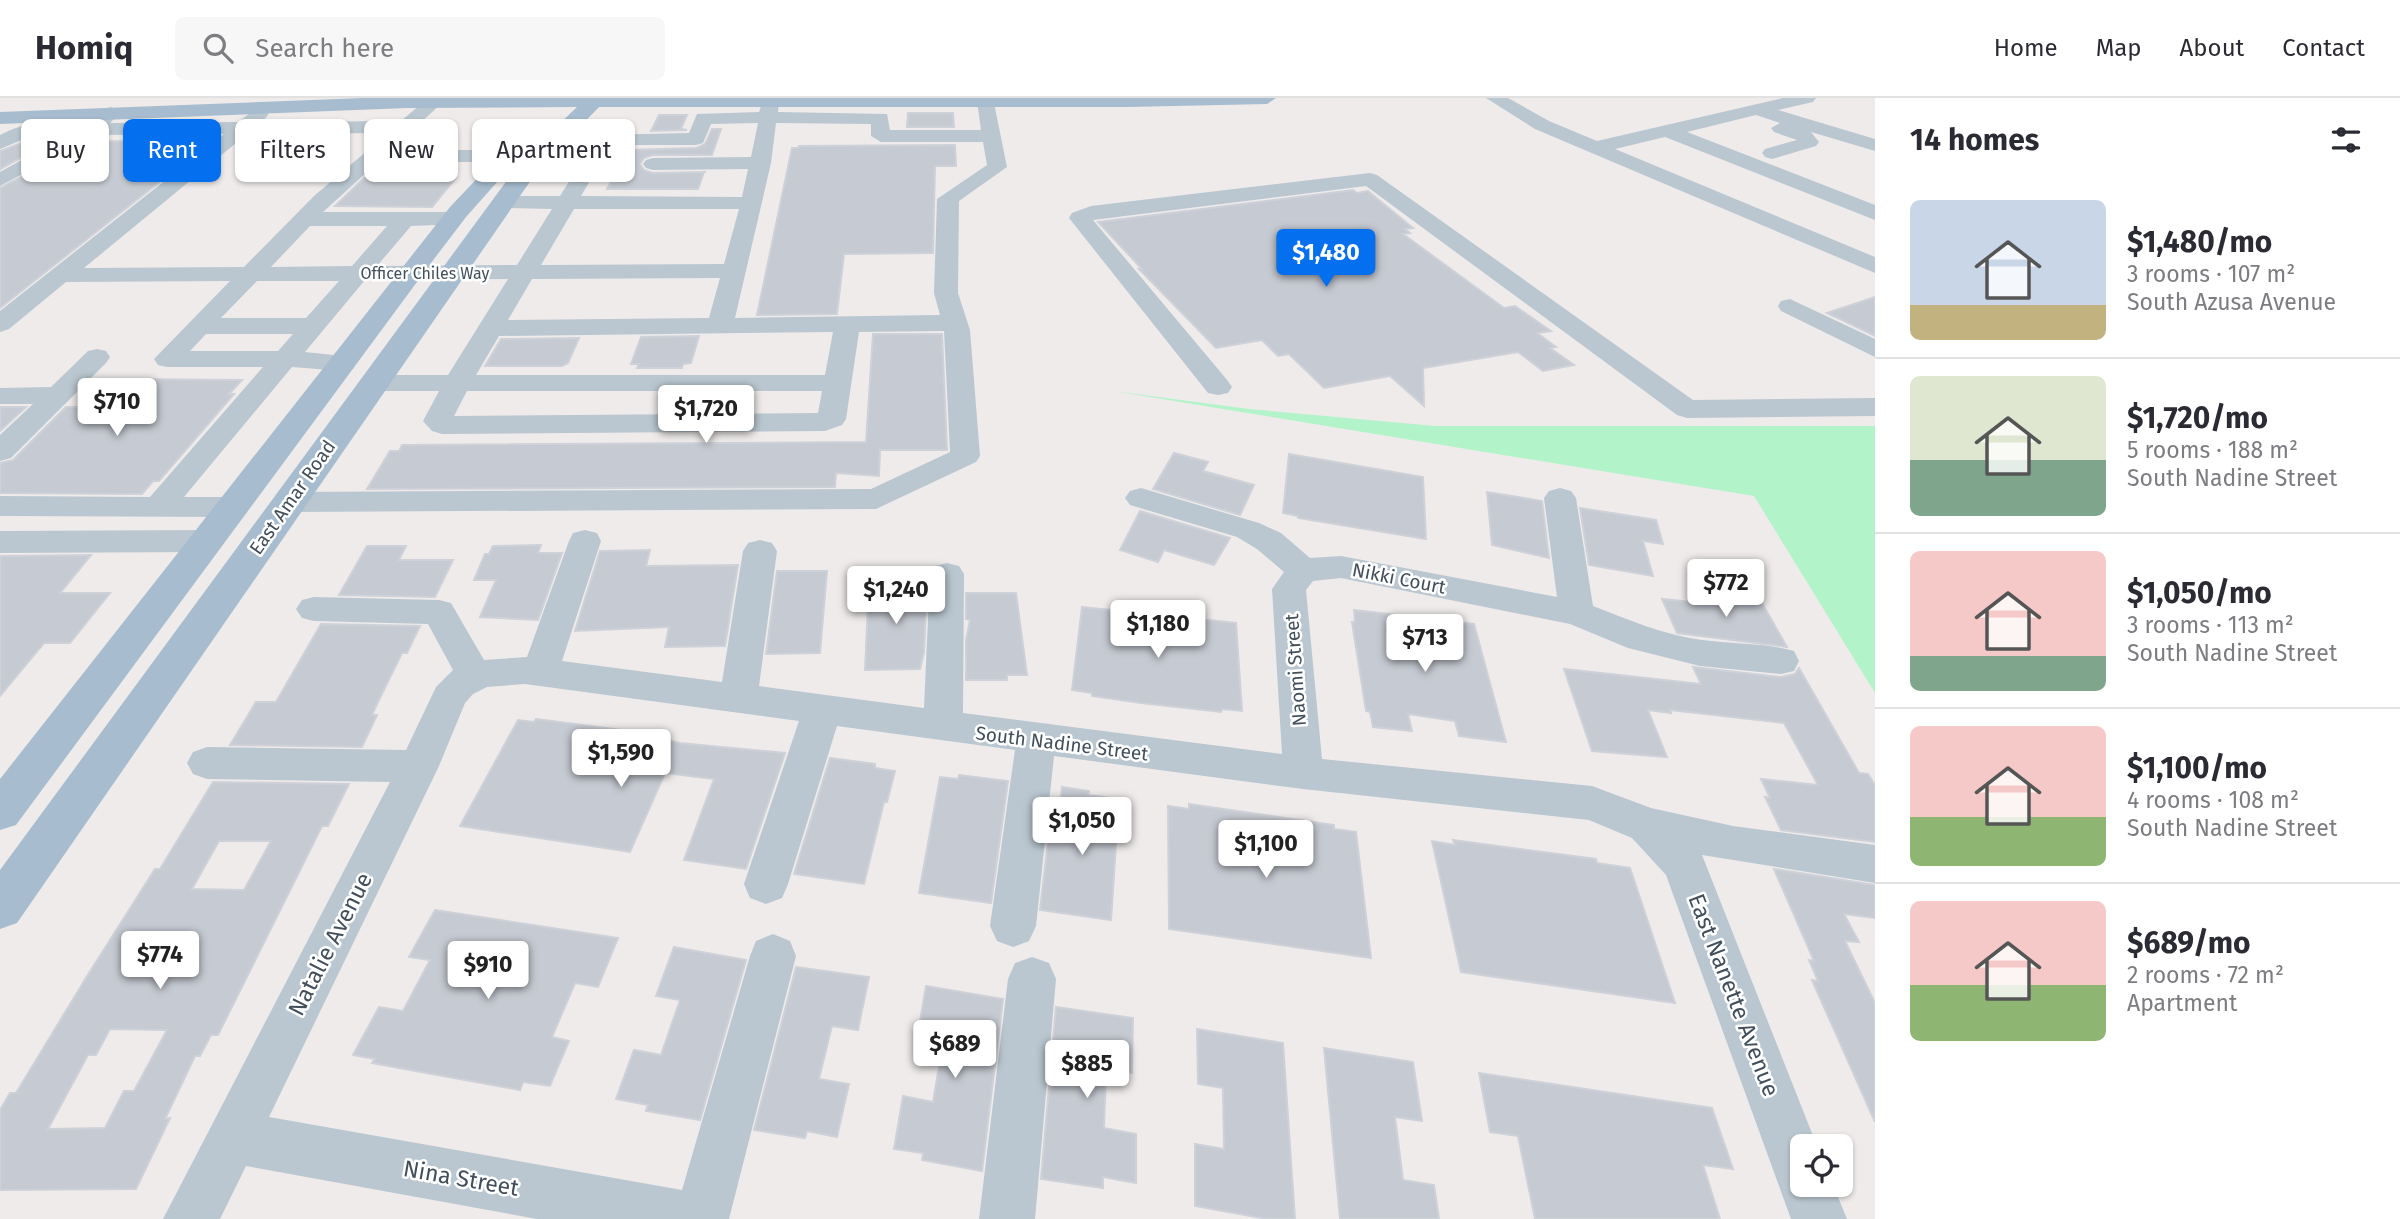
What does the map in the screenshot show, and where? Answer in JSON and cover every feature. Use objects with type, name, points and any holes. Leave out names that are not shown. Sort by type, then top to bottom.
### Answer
[{"type":"main road","points":[[0,106],[191,98]]},
{"type":"main road","points":[[0,118],[266,102],[583,100],[768,119],[986,100],[1267,98]]},
{"type":"main road","name":"East Amar Road","points":[[554,119],[583,100]]},
{"type":"main road","name":"East Amar Road","points":[[0,908],[503,202],[583,100]]},
{"type":"main road","name":"East Amar Road","points":[[0,812],[410,273],[452,219],[485,182]]},
{"type":"street","points":[[1495,98],[1558,136],[1557,141],[1549,145]]},
{"type":"street","points":[[1529,98],[1524,100],[1525,103],[1573,123],[1608,128]]},
{"type":"street","points":[[1596,147],[1702,110],[1715,100],[1778,105],[1807,98]]},
{"type":"street","points":[[289,502],[876,499],[965,456],[956,326],[946,293],[948,199],[997,167],[986,100]]},
{"type":"street","points":[[253,119],[266,102]]},
{"type":"street","points":[[416,119],[434,102]]},
{"type":"street","points":[[1668,122],[1758,104],[1875,145]]},
{"type":"street","points":[[1778,105],[1875,139]]},
{"type":"street","points":[[100,119],[111,113]]},
{"type":"street","points":[[847,324],[832,419],[825,422],[579,424],[437,421],[491,328],[511,274],[599,166],[605,139],[696,139],[704,118],[768,119],[880,127],[950,136],[992,136]]},
{"type":"street","points":[[720,326],[761,163],[768,119]]},
{"type":"street","points":[[1668,122],[1875,213]]},
{"type":"street","points":[[1720,133],[1766,124],[1809,139],[1807,144],[1772,153]]},
{"type":"street","points":[[1542,125],[1875,266]]},
{"type":"street","points":[[109,128],[235,129]]},
{"type":"street","points":[[0,145],[21,134]]},
{"type":"street","points":[[0,324],[235,134]]},
{"type":"street","points":[[0,158],[21,155]]},
{"type":"street","points":[[458,156],[472,156]]},
{"type":"street","points":[[352,173],[452,172],[466,156]]},
{"type":"street","points":[[0,158],[21,159]]},
{"type":"street","points":[[343,363],[286,359],[167,359],[226,299],[252,286],[305,219],[364,163]]},
{"type":"street","points":[[635,165],[761,163]]},
{"type":"street","points":[[0,180],[21,168]]},
{"type":"street","points":[[1219,387],[1080,218],[1091,214],[1370,178],[1687,409],[1875,407]]},
{"type":"street","points":[[503,202],[751,203]]},
{"type":"street","points":[[305,219],[452,219]]},
{"type":"street","points":[[160,505],[337,299],[354,273],[405,219]]},
{"type":"street","name":"Officer Chiles Way","points":[[252,286],[354,273],[734,271]]},
{"type":"street","points":[[60,275],[252,286]]},
{"type":"street","points":[[309,299],[337,299]]},
{"type":"street","points":[[1790,306],[1875,349]]},
{"type":"street","points":[[199,327],[314,326]]},
{"type":"street","points":[[373,383],[457,383],[604,355],[720,326],[956,326]]},
{"type":"street","points":[[491,328],[604,355],[837,383]]},
{"type":"street","points":[[579,424],[604,355]]},
{"type":"street","points":[[0,452],[97,357]]},
{"type":"street","points":[[0,396],[58,395]]},
{"type":"street","points":[[1141,498],[1248,530],[1269,541],[1303,570]]},
{"type":"street","points":[[1560,498],[1577,612]]},
{"type":"street","points":[[0,506],[233,507]]},
{"type":"street","points":[[0,542],[207,541]]},
{"type":"street","points":[[540,672],[585,541]]},
{"type":"street","points":[[737,699],[760,551]]},
{"type":"street","name":"Nikki Court","points":[[1303,570],[1341,567],[1577,612],[1641,639],[1700,653],[1782,661]]},
{"type":"street","name":"Naomi Street","points":[[1303,570],[1289,589],[1303,774]]},
{"type":"street","points":[[943,727],[947,574]]},
{"type":"street","points":[[314,609],[439,612],[475,676]]},
{"type":"street","name":"South Nadine Street","points":[[475,676],[500,670],[540,672],[1303,774],[1592,803],[1647,825],[1733,844],[1875,864]]},
{"type":"street","name":"Natalie Avenue","points":[[191,1219],[419,766],[453,691],[475,676]]},
{"type":"street","points":[[766,884],[822,711]]},
{"type":"street","points":[[1013,926],[1036,739]]},
{"type":"street","points":[[207,763],[419,766]]},
{"type":"street","name":"East Nanette Avenue","points":[[1647,825],[1684,864],[1790,1144]]},
{"type":"street","points":[[701,1219],[773,956]]},
{"type":"street","points":[[1007,1219],[1032,979]]},
{"type":"street","name":"Nina Street","points":[[233,1137],[689,1219]]},
{"type":"street","points":[[1811,1197],[1819,1219]]},
{"type":"green space","points":[[1113,391],[1249,409],[1435,426],[1875,426],[1875,693],[1754,496]]},
{"type":"building","points":[[908,113],[953,113],[954,127],[907,127]]},
{"type":"building","points":[[659,115],[687,115],[681,129],[687,130],[651,131]]},
{"type":"building","points":[[712,129],[721,129],[712,155],[652,155],[644,158],[640,164],[644,170],[652,173],[704,172],[698,189],[607,189],[611,182],[635,182],[635,150],[697,148],[705,144]]},
{"type":"building","points":[[109,141],[123,141],[123,182],[159,182],[0,308],[0,188],[21,177],[21,182],[109,182]]},
{"type":"building","points":[[21,143],[21,157],[0,169],[0,151]]},
{"type":"building","points":[[955,145],[956,166],[935,166],[933,253],[844,254],[837,314],[757,315],[792,148]]},
{"type":"building","points":[[364,178],[364,182],[453,182],[432,207],[335,206]]},
{"type":"building","points":[[1353,190],[1357,193],[1368,191],[1413,228],[1405,229],[1410,233],[1403,234],[1504,308],[1515,306],[1551,331],[1537,333],[1556,347],[1550,348],[1574,365],[1543,371],[1518,352],[1423,368],[1424,406],[1390,376],[1324,388],[1289,354],[1278,356],[1262,340],[1216,348],[1139,269],[1142,269],[1098,222]]},
{"type":"building","points":[[1875,297],[1875,336],[1827,313]]},
{"type":"building","points":[[873,334],[942,334],[947,450],[880,450],[879,476],[836,473],[835,487],[367,489],[390,451],[399,451],[402,445],[866,442]]},
{"type":"building","points":[[699,336],[691,363],[683,364],[682,368],[637,368],[639,364],[631,364],[641,337]]},
{"type":"building","points":[[579,338],[568,363],[562,366],[485,366],[501,339]]},
{"type":"building","points":[[112,379],[242,380],[229,394],[234,394],[159,481],[153,481],[142,494],[0,493],[0,463],[13,460],[66,407],[83,407]]},
{"type":"building","points":[[0,407],[26,407],[0,431]]},
{"type":"building","points":[[1174,453],[1208,462],[1203,471],[1254,485],[1240,515],[1153,489]]},
{"type":"building","points":[[1289,454],[1423,477],[1426,539],[1298,518],[1283,513]]},
{"type":"building","points":[[1487,492],[1542,501],[1549,558],[1492,545]]},
{"type":"building","points":[[1580,508],[1656,520],[1663,544],[1643,541],[1653,576],[1589,565]]},
{"type":"building","points":[[1140,511],[1230,538],[1214,565],[1164,550],[1158,562],[1120,550]]},
{"type":"building","points":[[541,545],[538,553],[562,553],[538,620],[480,617],[496,580],[474,580],[485,554],[489,554],[493,546]]},
{"type":"building","points":[[367,546],[406,546],[399,560],[453,560],[435,597],[339,595]]},
{"type":"building","points":[[650,550],[646,566],[738,565],[725,646],[665,647],[669,627],[575,631],[600,551]]},
{"type":"building","points":[[91,555],[60,593],[110,593],[70,643],[44,643],[0,696],[0,556]]},
{"type":"building","points":[[777,571],[827,571],[820,653],[766,654]]},
{"type":"building","points":[[927,582],[924,652],[920,669],[865,670],[869,583]]},
{"type":"building","points":[[1715,591],[1758,596],[1787,647],[1677,633],[1662,599],[1722,605]]},
{"type":"building","points":[[966,593],[1016,593],[1027,675],[1007,675],[1007,680],[966,680],[966,640],[970,620],[966,619]]},
{"type":"building","points":[[1082,607],[1236,623],[1242,711],[1222,709],[1221,712],[1141,703],[1092,696],[1092,693],[1072,690]]},
{"type":"building","points":[[1354,610],[1474,624],[1506,742],[1459,736],[1455,721],[1408,714],[1412,731],[1373,727],[1370,712],[1366,711],[1352,622],[1355,622]]},
{"type":"building","points":[[321,624],[420,626],[407,653],[402,653],[378,702],[372,715],[377,715],[362,747],[230,745],[256,702],[276,702]]},
{"type":"building","points":[[1693,667],[1781,677],[1795,674],[1799,668],[1859,773],[1868,774],[1875,785],[1875,842],[1781,830],[1765,797],[1770,798],[1761,779],[1818,785],[1784,723],[1648,710],[1667,757],[1592,751],[1564,669],[1701,684]]},
{"type":"building","points":[[536,719],[653,734],[652,737],[680,743],[785,753],[746,869],[684,860],[714,779],[665,773],[630,852],[460,826],[518,720],[534,722]]},
{"type":"building","points":[[830,758],[875,764],[875,768],[895,771],[887,802],[884,802],[864,884],[794,874]]},
{"type":"building","points":[[959,775],[1008,781],[991,903],[919,893],[940,777],[958,779]]},
{"type":"building","points":[[213,782],[349,784],[328,826],[322,826],[218,1035],[211,1035],[200,1056],[195,1056],[165,1119],[170,1118],[136,1189],[0,1190],[0,1110],[10,1093],[16,1093],[155,869],[160,869]],"holes":[[[219,841],[271,841],[244,890],[192,889]],[[110,1029],[167,1030],[134,1091],[124,1091],[105,1128],[48,1129],[88,1055],[96,1055]]]},
{"type":"building","points":[[1062,787],[1089,791],[1088,795],[1119,799],[1111,920],[1040,910],[1048,841],[1056,841]]},
{"type":"building","points":[[1189,804],[1334,825],[1334,829],[1356,832],[1371,958],[1169,929],[1168,806],[1189,809]]},
{"type":"building","points":[[1453,840],[1596,859],[1597,863],[1630,868],[1675,1003],[1461,972],[1432,841],[1455,845]]},
{"type":"building","points":[[1774,869],[1875,885],[1875,918],[1844,914],[1859,942],[1845,941],[1875,1003],[1875,1122],[1812,980],[1818,981],[1809,960],[1814,961]]},
{"type":"building","points":[[435,910],[618,938],[598,987],[575,983],[552,1037],[569,1041],[550,1086],[523,1082],[520,1090],[372,1063],[375,1059],[353,1055],[379,1007],[403,1011],[430,960],[409,957]]},
{"type":"building","points":[[674,947],[746,960],[700,1120],[646,1111],[648,1105],[616,1099],[634,1050],[661,1055],[680,1000],[656,996]]},
{"type":"building","points":[[796,967],[869,977],[858,1030],[832,1026],[819,1079],[849,1084],[837,1137],[807,1131],[805,1138],[754,1130]]},
{"type":"building","points":[[926,986],[1003,999],[982,1171],[922,1160],[923,1153],[894,1149],[903,1096],[933,1102],[943,1043],[917,1039]]},
{"type":"building","points":[[1056,1007],[1133,1018],[1132,1073],[1106,1070],[1104,1128],[1136,1134],[1136,1183],[1103,1177],[1103,1188],[1041,1179]]},
{"type":"building","points":[[1197,1029],[1283,1043],[1295,1219],[1267,1219],[1195,1206],[1195,1144],[1224,1149],[1223,1088],[1198,1084]]},
{"type":"building","points":[[1324,1048],[1413,1062],[1422,1121],[1395,1117],[1403,1180],[1434,1185],[1439,1219],[1340,1219]]},
{"type":"building","points":[[1479,1073],[1712,1108],[1733,1169],[1703,1165],[1720,1219],[1535,1219],[1518,1136],[1490,1132]]}]
